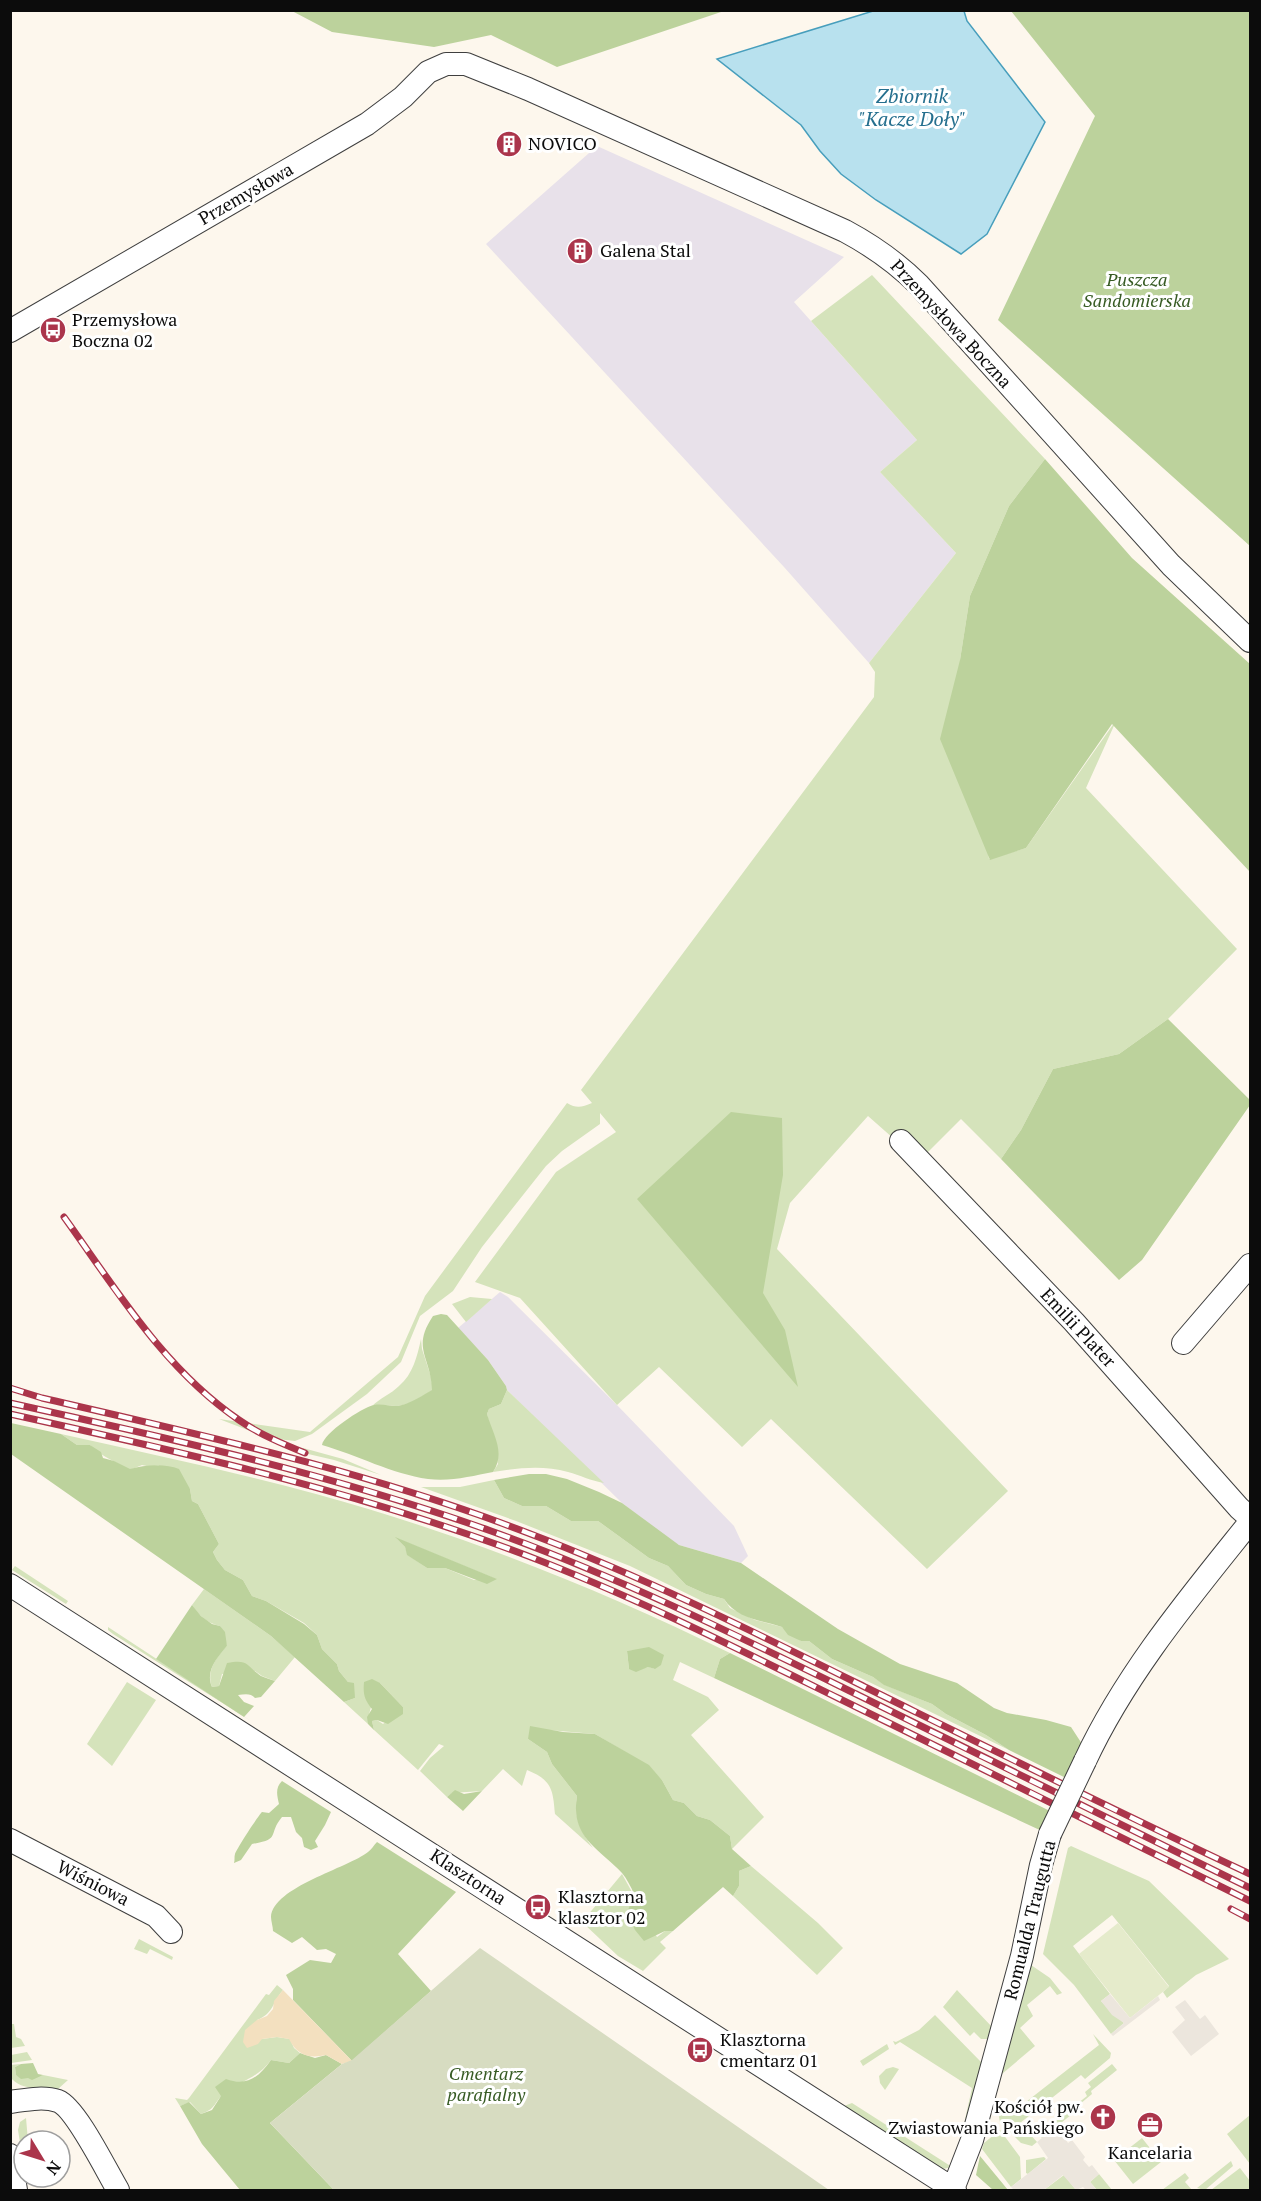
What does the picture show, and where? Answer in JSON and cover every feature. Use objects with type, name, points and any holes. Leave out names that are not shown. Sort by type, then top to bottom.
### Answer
[{"type":"street","name":"Przemysłowa","points":[[10,332],[367,124],[387,110],[428,72],[457,63],[478,67]]},
{"type":"street","name":"Przemysłowa Boczna","points":[[478,67],[844,231],[880,251],[919,285],[1171,564],[1251,641]]},
{"type":"street","name":"Emilii Plater","points":[[901,1141],[1074,1322],[1251,1520]]},
{"type":"street","points":[[1183,1343],[1251,1265]]},
{"type":"street","name":"Romualda Traugutta","points":[[954,2190],[972,2139],[1022,1956],[1041,1865],[1050,1834],[1098,1734],[1177,1614],[1251,1520]]},
{"type":"street","name":"Klasztorna","points":[[10,1585],[954,2190]]},
{"type":"street","name":"Wiśniowa","points":[[10,1840],[156,1916],[164,1921],[171,1932]]},
{"type":"street","points":[[10,2102],[47,2099],[56,2100],[65,2105],[78,2121],[118,2190]]},
{"type":"street","points":[[10,2155],[16,2190]]},
{"type":"shaded area","points":[[597,146],[844,257],[794,302],[917,440],[880,472],[956,553],[869,663],[784,567],[486,244]]},
{"type":"shaded area","points":[[500,1292],[508,1297],[617,1405],[734,1526],[748,1556],[741,1563],[672,1541],[622,1503],[507,1390],[488,1360],[458,1328]]},
{"type":"shaded area","points":[[1110,1994],[1130,2018],[1158,1996],[1160,2000],[1113,2036],[1111,2034],[1124,2023],[1112,2015],[1101,2001]]},
{"type":"shaded area","points":[[1185,2000],[1200,2019],[1205,2015],[1219,2034],[1191,2056],[1172,2032],[1185,2020],[1175,2007]]},
{"type":"shaded area","points":[[1059,2124],[1065,2131],[1062,2134],[1068,2143],[1072,2140],[1085,2157],[1083,2160],[1089,2167],[1092,2165],[1099,2174],[1090,2182],[1097,2190],[1086,2190],[1083,2187],[1076,2190],[1063,2175],[1044,2190],[1014,2190],[1011,2187],[1048,2158],[1037,2142]]},
{"type":"green space","points":[[292,11],[724,11],[557,67],[491,35],[434,47],[332,32]]},
{"type":"green space","name":"Puszcza Sandomierska","points":[[1011,11],[1250,11],[1250,546],[998,320],[1095,116]]},
{"type":"green space","points":[[872,275],[1045,459],[1009,506],[970,596],[960,660],[989,859],[1026,848],[1117,719],[1086,788],[1237,949],[1168,1019],[1119,1054],[1053,1069],[1021,1130],[1001,1159],[961,1119],[919,1161],[868,1116],[790,1203],[777,1249],[1008,1491],[927,1569],[771,1419],[742,1447],[659,1367],[617,1405],[520,1298],[475,1282],[556,1172],[616,1132],[600,1113],[600,1124],[562,1151],[546,1166],[482,1247],[453,1291],[420,1316],[401,1362],[367,1394],[312,1434],[295,1441],[268,1438],[219,1419],[310,1432],[398,1357],[425,1296],[567,1103],[580,1107],[592,1103],[581,1090],[874,697],[875,672],[869,663],[956,553],[880,472],[917,440],[811,321]]},
{"type":"green space","points":[[1045,459],[1132,558],[1250,664],[1250,872],[1112,724],[1026,848],[990,860],[940,739],[960,660],[970,596],[1009,506]]},
{"type":"green space","points":[[1168,1019],[1250,1100],[1250,1105],[1142,1260],[1119,1280],[1001,1159],[1021,1130],[1053,1069],[1119,1054]]},
{"type":"green space","points":[[731,1112],[782,1118],[783,1175],[763,1293],[785,1330],[798,1387],[637,1199]]},
{"type":"green space","points":[[470,1297],[492,1299],[466,1322],[452,1304]]},
{"type":"green space","points":[[447,1315],[488,1360],[506,1386],[507,1390],[501,1404],[489,1409],[487,1414],[498,1450],[497,1465],[493,1472],[453,1479],[436,1480],[415,1477],[322,1445],[336,1428],[368,1407],[402,1405],[432,1390],[423,1337],[433,1316]]},
{"type":"green space","points":[[421,1339],[433,1390],[406,1404],[372,1406],[396,1389],[408,1376],[416,1359]]},
{"type":"green space","points":[[507,1390],[604,1483],[549,1468],[521,1468],[493,1472],[498,1464],[487,1414],[489,1409],[501,1404]]},
{"type":"green space","points":[[11,1423],[61,1434],[77,1445],[90,1445],[101,1452],[103,1458],[130,1469],[155,1465],[179,1469],[190,1489],[192,1501],[198,1504],[219,1544],[213,1552],[217,1560],[225,1570],[243,1580],[252,1596],[266,1601],[304,1624],[317,1635],[322,1649],[337,1664],[339,1671],[348,1682],[354,1683],[355,1698],[344,1702],[271,1636],[11,1454]]},
{"type":"green space","points":[[61,1434],[189,1462],[369,1509],[475,1544],[579,1584],[730,1653],[720,1659],[714,1678],[680,1662],[673,1680],[708,1697],[719,1710],[691,1735],[764,1817],[732,1849],[730,1836],[710,1820],[697,1816],[684,1803],[673,1800],[662,1780],[649,1766],[595,1734],[548,1730],[528,1739],[547,1752],[552,1764],[577,1796],[577,1818],[593,1848],[555,1814],[550,1787],[542,1778],[527,1770],[522,1786],[503,1769],[482,1791],[452,1793],[447,1797],[420,1771],[444,1746],[439,1744],[418,1770],[374,1730],[372,1721],[377,1720],[383,1724],[403,1707],[380,1683],[370,1710],[368,1724],[344,1702],[355,1698],[337,1664],[322,1649],[317,1635],[304,1623],[266,1601],[252,1596],[243,1580],[225,1570],[217,1560],[213,1552],[219,1544],[198,1504],[192,1501],[190,1489],[158,1465],[151,1467],[142,1465],[130,1470],[90,1445],[77,1445]],"holes":[[[396,1538],[496,1579],[474,1580],[445,1568],[427,1568],[408,1555],[405,1547]],[[637,1650],[655,1669],[649,1667],[629,1669],[627,1651]]]},
{"type":"green space","points":[[303,1448],[343,1459],[381,1475],[334,1460],[291,1450]]},
{"type":"green space","points":[[529,1474],[546,1474],[567,1479],[622,1503],[679,1545],[741,1563],[838,1629],[900,1664],[957,1683],[994,1708],[1071,1727],[1084,1747],[1068,1779],[1009,1750],[932,1704],[884,1685],[873,1677],[832,1659],[809,1641],[801,1641],[788,1635],[782,1627],[743,1615],[729,1606],[724,1599],[686,1585],[668,1566],[649,1558],[598,1521],[571,1521],[546,1506],[522,1506],[504,1498],[494,1480]]},
{"type":"green space","points":[[494,1480],[504,1498],[522,1506],[546,1506],[571,1521],[598,1521],[649,1558],[668,1566],[686,1585],[724,1599],[730,1608],[755,1620],[782,1627],[801,1641],[809,1641],[832,1659],[873,1677],[885,1685],[932,1704],[1009,1750],[630,1566],[421,1487],[460,1487]]},
{"type":"green space","points":[[395,1537],[497,1579],[487,1584],[445,1568],[427,1568],[407,1555],[405,1547]]},
{"type":"green space","points":[[15,1566],[68,1601],[66,1604],[12,1570]]},
{"type":"green space","points":[[204,1589],[271,1636],[295,1657],[275,1681],[255,1671],[222,1674],[219,1686],[212,1687],[211,1670],[227,1646],[220,1626],[204,1618],[192,1605]]},
{"type":"green space","points":[[192,1605],[201,1616],[212,1624],[220,1626],[225,1632],[227,1646],[211,1670],[212,1687],[219,1686],[227,1663],[234,1662],[243,1662],[261,1676],[275,1681],[261,1697],[255,1698],[248,1694],[238,1695],[244,1702],[254,1706],[244,1717],[156,1659]]},
{"type":"green space","points":[[108,1627],[251,1721],[113,1634]]},
{"type":"green space","points":[[649,1647],[664,1655],[661,1665],[655,1669],[648,1667],[636,1672],[629,1669],[627,1651]]},
{"type":"green space","points":[[730,1653],[1054,1813],[1044,1832],[714,1678],[720,1659]]},
{"type":"green space","points":[[372,1679],[380,1683],[403,1707],[403,1714],[388,1724],[377,1720],[372,1721],[374,1730],[368,1724],[367,1717],[372,1709],[364,1690],[364,1682]]},
{"type":"green space","points":[[127,1682],[156,1700],[112,1766],[87,1744]]},
{"type":"green space","points":[[530,1726],[563,1732],[595,1734],[649,1765],[662,1780],[673,1800],[684,1803],[697,1816],[710,1820],[730,1836],[732,1849],[751,1866],[739,1871],[739,1886],[733,1896],[723,1887],[673,1931],[665,1931],[644,1941],[635,1930],[627,1913],[634,1894],[630,1886],[622,1873],[588,1841],[582,1832],[576,1810],[577,1796],[552,1764],[547,1752],[528,1739]]},
{"type":"green space","points":[[282,1781],[331,1812],[315,1841],[318,1847],[311,1850],[304,1847],[291,1817],[282,1817],[271,1838],[252,1844],[241,1860],[234,1863],[237,1851],[262,1812],[269,1813],[279,1804],[277,1789]]},
{"type":"green space","points":[[455,1790],[464,1794],[482,1791],[463,1811],[447,1797]]},
{"type":"green space","points":[[377,1842],[456,1892],[398,1954],[431,1991],[352,2061],[293,2000],[293,1989],[286,1975],[310,1960],[331,1963],[336,1954],[326,1949],[317,1950],[302,1937],[292,1943],[273,1931],[271,1917],[275,1906],[284,1896],[297,1887],[358,1858]]},
{"type":"green space","points":[[1071,1846],[1149,1881],[1229,1959],[1196,1975],[1167,1998],[1163,1992],[1169,1986],[1112,1915],[1073,1946],[1110,1994],[1101,2001],[1124,2023],[1111,2034],[1074,1985],[1043,1954],[1068,1848]]},
{"type":"green space","points":[[751,1866],[818,1923],[843,1948],[817,1975],[733,1896],[739,1886],[739,1871]]},
{"type":"green space","points":[[622,1874],[657,1937],[665,1931],[673,1931],[660,1942],[666,1948],[643,1971],[618,1956],[582,1922]]},
{"type":"green space","points":[[1118,1923],[1169,1987],[1130,2018],[1079,1954]]},
{"type":"green space","points":[[139,1939],[173,1957],[172,1960],[150,1949],[147,1954],[134,1949]]},
{"type":"green space","name":"Cmentarz parafialny","points":[[480,1948],[829,2190],[334,2190],[270,2123],[342,2064],[352,2060]]},
{"type":"green space","points":[[1031,1965],[1050,1978],[1062,1993],[1057,1995],[1050,1986],[1027,2005],[1033,2016],[1020,2028],[1035,2046],[1002,2074]]},
{"type":"green space","points":[[277,1985],[283,1990],[270,2011],[257,2020],[262,2039],[277,2037],[290,2039],[294,2048],[300,2053],[289,2063],[271,2060],[255,2075],[225,2093],[206,2112],[201,2114],[190,2102],[180,2106],[175,2098],[187,2100],[189,2098],[266,1994],[269,1995]]},
{"type":"green space","points":[[957,1990],[993,2028],[989,2039],[981,2039],[974,2032],[970,2036],[943,2007]]},
{"type":"green space","points":[[935,2015],[982,2063],[964,2124],[972,2088],[900,2042],[895,2045],[893,2041],[896,2042],[919,2030]]},
{"type":"green space","points":[[11,2024],[14,2024],[16,2037],[21,2039],[25,2046],[11,2048]]},
{"type":"green space","points":[[1093,2034],[1111,2053],[1110,2058],[1085,2079],[1081,2075],[1020,2123],[1037,2142],[1032,2146],[1021,2143],[1000,2122],[999,2117],[1004,2103],[1012,2113],[1099,2045]]},
{"type":"green space","points":[[887,2044],[889,2049],[863,2066],[860,2061]]},
{"type":"green space","points":[[27,2052],[32,2060],[11,2063],[11,2055]]},
{"type":"green space","points":[[300,2053],[315,2058],[326,2055],[342,2064],[270,2123],[334,2190],[240,2190],[202,2144],[180,2106],[189,2102],[201,2114],[212,2110],[221,2096],[215,2087],[226,2079],[240,2082],[252,2079],[271,2060],[289,2063]]},
{"type":"green space","points":[[33,2063],[38,2074],[43,2075],[32,2080],[21,2079],[16,2075],[15,2067]]},
{"type":"green space","points":[[21,2064],[15,2067],[16,2075],[28,2078],[43,2075],[68,2080],[58,2089],[20,2085],[10,2077],[10,2065]]},
{"type":"green space","points":[[1112,2064],[1117,2070],[1091,2091],[1092,2094],[1074,2109],[1076,2111],[1042,2138],[1039,2134],[1087,2096],[1085,2092],[1091,2087],[1088,2083]]},
{"type":"green space","points":[[893,2067],[899,2069],[885,2090],[880,2083],[879,2076],[886,2069]]},
{"type":"green space","points":[[852,2103],[952,2167],[943,2169],[844,2106]]},
{"type":"green space","points":[[1250,2115],[1250,2164],[1227,2134]]},
{"type":"green space","points":[[26,2118],[27,2129],[18,2129],[20,2122]]},
{"type":"green space","points":[[1000,2130],[1020,2157],[1021,2179],[1011,2187],[982,2149],[984,2143]]},
{"type":"green space","points":[[1142,2138],[1161,2162],[1133,2184],[1114,2160]]},
{"type":"green space","points":[[980,2156],[1008,2190],[993,2190],[976,2175]]},
{"type":"green space","points":[[1044,2157],[1046,2159],[1028,2174],[1026,2173],[1026,2160]]},
{"type":"green space","points":[[1231,2161],[1233,2166],[1205,2190],[1197,2188]]},
{"type":"green space","points":[[1240,2168],[1250,2181],[1250,2190],[1211,2190]]},
{"type":"green space","points":[[1185,2173],[1189,2178],[1185,2182],[1192,2190],[1162,2190]]},
{"type":"green space","points":[[1099,2174],[1112,2190],[1097,2190],[1090,2182]]},
{"type":"green space","points":[[1064,2175],[1076,2190],[1044,2190]]},
{"type":"sand","points":[[283,1990],[352,2061],[342,2064],[326,2055],[309,2056],[296,2049],[289,2039],[277,2037],[262,2039],[258,2044],[247,2048],[243,2042],[245,2030],[257,2020],[267,2016],[273,2009],[274,2001]]},
{"type":"water","name":"Zbiornik \"Kacze Doły\"","points":[[873,11],[964,11],[967,21],[1045,122],[987,234],[961,254],[876,200],[841,174],[801,125],[717,59]]},
{"type":"railway","points":[[64,1217],[122,1299],[187,1377],[239,1420],[305,1453]]},
{"type":"railway","points":[[10,1388],[42,1398],[226,1441],[348,1473],[468,1511],[528,1533],[699,1606],[1250,1874]]},
{"type":"railway","points":[[10,1403],[192,1445],[373,1492],[491,1531],[585,1567],[722,1629],[1250,1888]]},
{"type":"railway","points":[[10,1414],[207,1459],[337,1493],[465,1533],[528,1556],[647,1606],[725,1643],[1250,1901]]},
{"type":"railway","points":[[1231,1909],[1250,1919]]},
{"type":"place","name":"NOVICO","points":[[509,144]]},
{"type":"place","name":"Galena Stal","points":[[580,251]]},
{"type":"place","name":"Przemysłowa Boczna 02","points":[[53,330]]},
{"type":"place","name":"Klasztorna klasztor 02","points":[[538,1907]]},
{"type":"place","name":"Klasztorna cmentarz 01","points":[[700,2050]]},
{"type":"place","name":"Kościół pw. Zwiastowania Pańskiego","points":[[1103,2117]]},
{"type":"place","name":"Kancelaria","points":[[1150,2125]]}]
